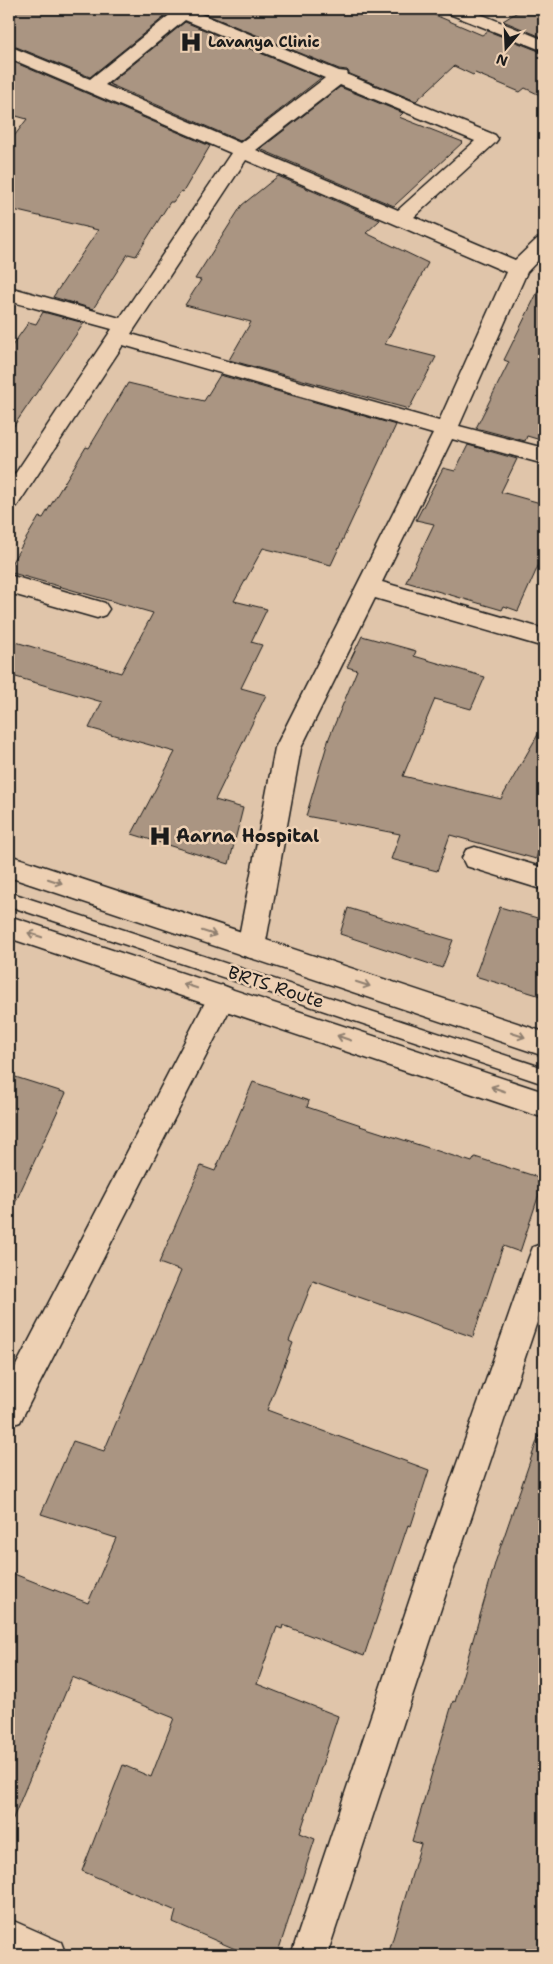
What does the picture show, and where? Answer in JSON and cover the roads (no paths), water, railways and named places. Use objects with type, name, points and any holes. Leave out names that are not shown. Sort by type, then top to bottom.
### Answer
[{"type":"street","points":[[453,9],[544,46]]},
{"type":"street","points":[[92,87],[183,13],[340,76],[488,139],[400,219]]},
{"type":"street","points":[[9,51],[518,269]]},
{"type":"street","points":[[9,500],[242,151],[340,76]]},
{"type":"street","points":[[251,946],[288,748],[446,430],[518,269],[544,243]]},
{"type":"street","points":[[9,294],[122,331],[446,430],[544,456]]},
{"type":"street","points":[[9,584],[97,609]]},
{"type":"street","points":[[368,586],[544,638]]},
{"type":"street","points":[[475,858],[544,879]]},
{"type":"street","points":[[9,866],[544,1044]]},
{"type":"street","points":[[9,927],[544,1105]]},
{"type":"street","points":[[9,1411],[222,997]]},
{"type":"street","points":[[309,1955],[437,1569],[544,1257]]},
{"type":"street","points":[[9,1937],[48,1955]]},
{"type":"lane","name":"BRTS Route","points":[[9,899],[544,1076]]},
{"type":"place","name":"Lavanya Clinic","points":[[191,42]]},
{"type":"place","name":"Aarna Hospital","points":[[160,836]]}]
